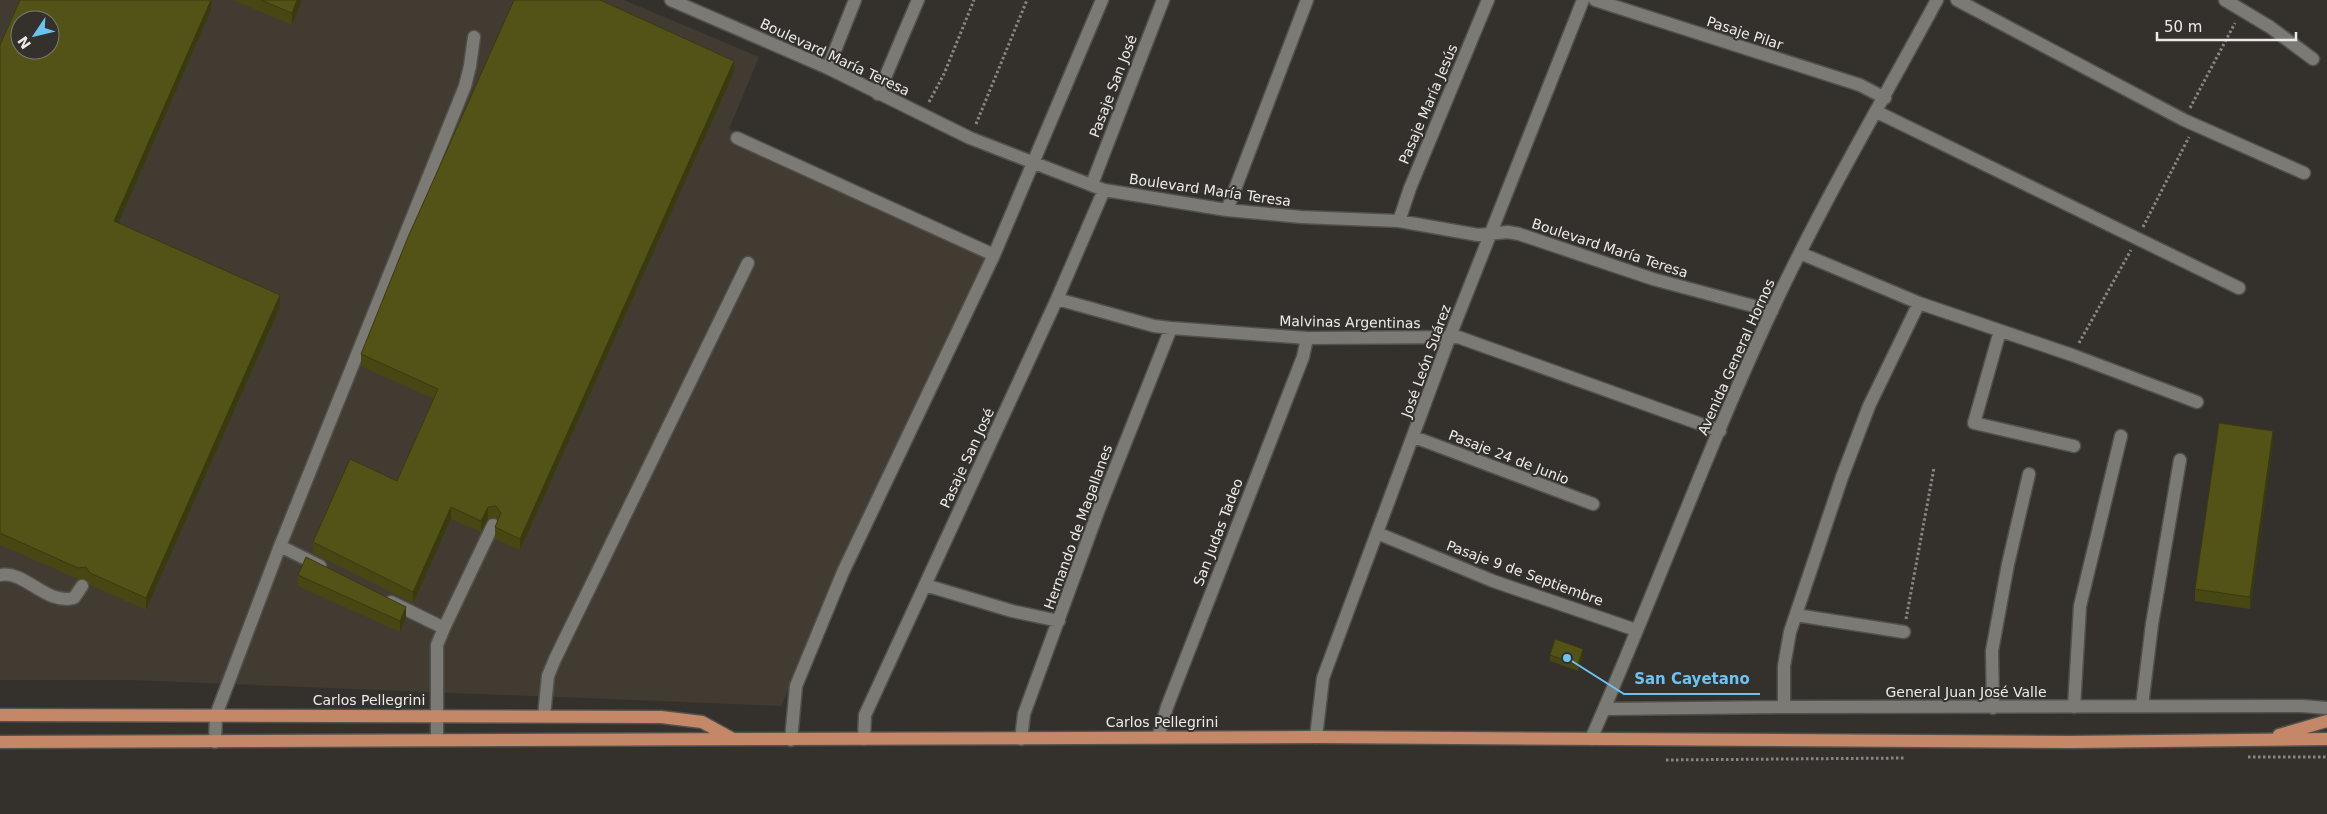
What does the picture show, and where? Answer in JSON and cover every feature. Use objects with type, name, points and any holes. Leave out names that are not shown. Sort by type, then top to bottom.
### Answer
[{"type":"main road","name":"Carlos Pellegrini","points":[[0,715],[661,717],[702,722],[733,739]]},
{"type":"main road","points":[[2264,740],[2327,721]]},
{"type":"main road","name":"Carlos Pellegrini","points":[[0,742],[437,739],[791,740],[1316,736],[1591,739]]},
{"type":"main road","points":[[1591,739],[2061,742],[2327,739]]},
{"type":"street","name":"Boulevard María Teresa","points":[[671,0],[828,68],[970,138],[1104,190],[1227,210],[1300,217],[1399,221],[1478,235],[1508,232],[1653,279],[1772,310]]},
{"type":"street","points":[[828,68],[855,0]]},
{"type":"street","points":[[878,94],[918,0]]},
{"type":"street","points":[[791,740],[796,686],[839,581],[994,255],[1102,0]]},
{"type":"street","name":"Pasaje San José","points":[[1092,184],[1163,0]]},
{"type":"street","points":[[1227,210],[1307,0]]},
{"type":"street","name":"Pasaje María Jesús","points":[[1399,221],[1410,188],[1488,0]]},
{"type":"street","name":"José León Suárez","points":[[1316,736],[1321,685],[1450,336],[1583,0]]},
{"type":"street","name":"Pasaje Pilar","points":[[1595,0],[1860,85],[1885,98]]},
{"type":"street","name":"Avenida General Hornos","points":[[1591,739],[1772,310],[1800,253],[1937,0]]},
{"type":"street","points":[[1957,0],[2184,120],[2304,173]]},
{"type":"street","points":[[2225,0],[2243,9],[2313,59]]},
{"type":"street","points":[[215,742],[216,715],[280,546],[465,86],[474,37]]},
{"type":"street","points":[[1877,112],[2239,288]]},
{"type":"street","points":[[737,138],[994,255]]},
{"type":"street","name":"Pasaje San José","points":[[864,739],[865,715],[1057,299],[1104,190]]},
{"type":"street","points":[[1800,253],[1919,303],[2072,355],[2197,402]]},
{"type":"street","points":[[544,716],[548,676],[555,659],[748,263]]},
{"type":"street","name":"Malvinas Argentinas","points":[[1057,299],[1154,326],[1171,328],[1307,338],[1432,339],[1450,336],[1467,339],[1720,431]]},
{"type":"street","points":[[1784,707],[1784,666],[1790,632],[1858,432],[1919,303]]},
{"type":"street","name":"Hernando de Magallanes","points":[[1021,738],[1024,714],[1099,509],[1171,328]]},
{"type":"street","points":[[2000,331],[1974,423],[2074,446]]},
{"type":"street","name":"San Judas Tadeo","points":[[1158,737],[1167,707],[1303,357],[1307,338]]},
{"type":"street","points":[[2074,707],[2080,606],[2121,436]]},
{"type":"street","name":"Pasaje 24 de Junio","points":[[1414,437],[1593,504]]},
{"type":"street","points":[[2142,706],[2152,624],[2180,460]]},
{"type":"street","points":[[1993,708],[1992,651],[2008,564],[2029,474]]},
{"type":"street","points":[[437,739],[437,645],[493,525]]},
{"type":"street","name":"Pasaje 9 de Septiembre","points":[[1377,533],[1493,581],[1636,630]]},
{"type":"street","points":[[280,546],[332,572]]},
{"type":"street","points":[[0,575],[10,574],[58,600],[74,598],[82,586]]},
{"type":"street","points":[[925,585],[1012,611],[1059,621]]},
{"type":"street","points":[[384,598],[444,628]]},
{"type":"street","points":[[1796,615],[1904,632]]},
{"type":"street","name":"General Juan José Valle","points":[[1604,709],[2142,706],[2302,706],[2327,708]]},
{"type":"path","points":[[922,115],[944,74],[974,0]]},
{"type":"path","points":[[970,138],[1028,0]]},
{"type":"path","points":[[2184,120],[2243,9]]},
{"type":"path","points":[[1904,632],[1934,468]]},
{"type":"shaded area","points":[[0,0],[624,0],[759,57],[729,129],[991,248],[781,706],[132,680],[0,680]]},
{"type":"building","points":[[20,0],[211,0],[114,221],[280,295],[146,598],[90,573],[86,567],[78,568],[0,533],[0,45],[10,22],[10,60],[60,60],[60,10],[16,10]]},
{"type":"building","points":[[261,0],[297,0],[292,13]]},
{"type":"building","points":[[514,0],[600,0],[734,61],[520,539],[495,527],[501,513],[496,506],[488,507],[481,521],[451,507],[413,592],[313,542],[350,459],[397,481],[438,389],[361,354],[408,237]]},
{"type":"building","points":[[2219,423],[2273,431],[2250,597],[2195,589]]},
{"type":"building","points":[[306,557],[406,607],[400,621],[298,575]]},
{"type":"building","points":[[1555,639],[1583,649],[1578,665],[1550,655]]},
{"type":"place","name":"San Cayetano","points":[[1567,658]]}]
